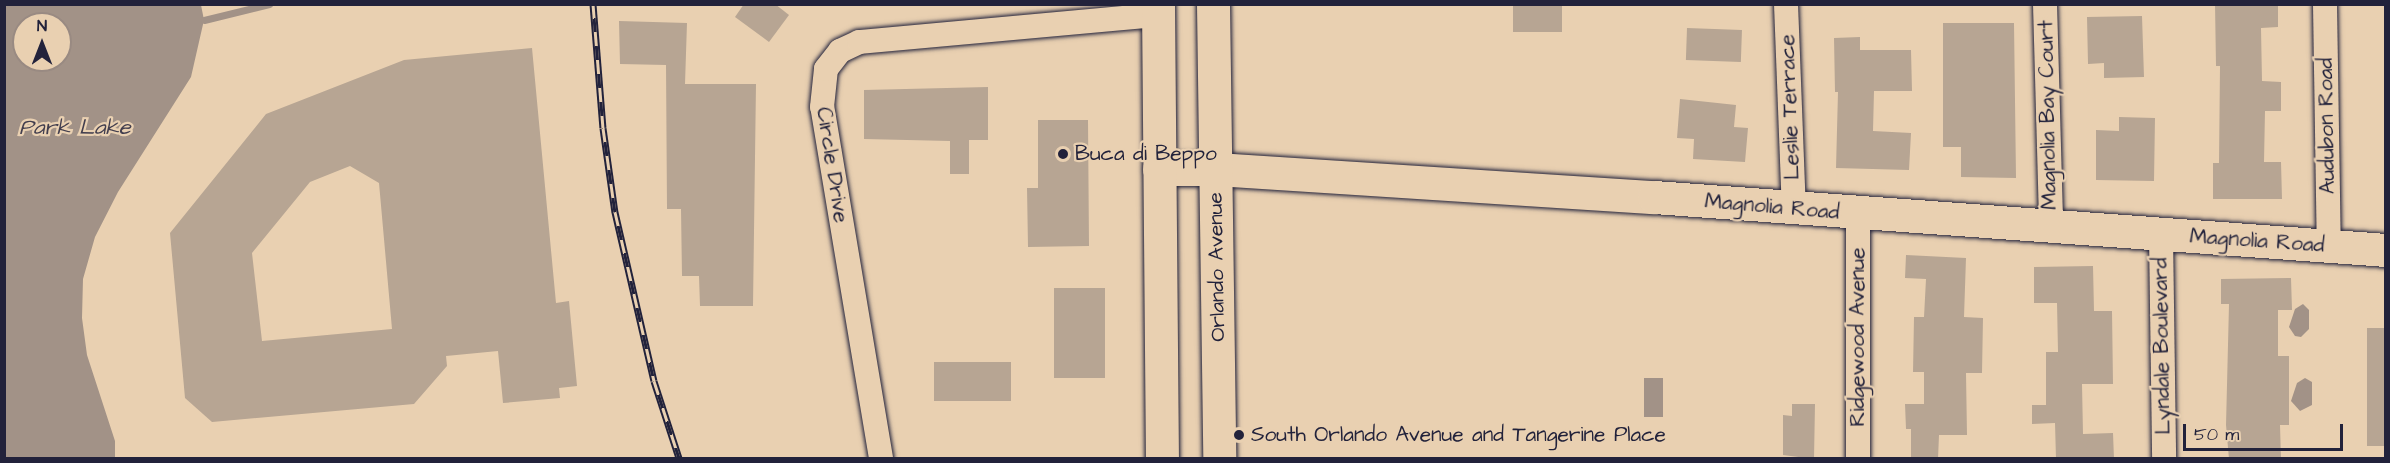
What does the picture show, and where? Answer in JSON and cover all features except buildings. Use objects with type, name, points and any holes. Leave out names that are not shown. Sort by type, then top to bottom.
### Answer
[{"type":"street","name":"Orlando Avenue","points":[[1213,4],[1219,459]]},
{"type":"street","name":"Leslie Terrace","points":[[1786,4],[1794,209]]},
{"type":"street","name":"Magnolia Bay Court","points":[[2045,4],[2051,225]]},
{"type":"street","name":"Audubon Road","points":[[2325,4],[2330,247]]},
{"type":"street","points":[[1158,10],[1163,456]]},
{"type":"street","name":"Circle Drive","points":[[882,459],[822,107],[826,69],[840,51],[859,42],[1158,10]]},
{"type":"street","name":"Magnolia Road","points":[[1159,169],[1216,169],[1858,215],[2051,225],[2385,250]]},
{"type":"street","name":"Ridgewood Avenue","points":[[1858,215],[1858,459]]},
{"type":"street","name":"Lyndale Boulevard","points":[[2161,234],[2164,459]]},
{"type":"water","name":"Park Lake","points":[[4,5],[201,5],[204,20],[191,77],[118,192],[95,237],[83,279],[82,318],[87,355],[115,441],[115,458],[5,458]]},
{"type":"water","points":[[2303,304],[2309,310],[2309,329],[2301,337],[2295,336],[2289,327],[2295,309]]},
{"type":"water","points":[[1644,378],[1663,378],[1663,417],[1644,417]]},
{"type":"water","points":[[2305,378],[2312,382],[2312,405],[2300,411],[2291,401],[2297,383]]},
{"type":"waterway","points":[[204,20],[269,4]]},
{"type":"railway","points":[[593,4],[603,128],[615,212],[654,381],[679,458]]},
{"type":"place","name":"Buca di Beppo","points":[[1063,154]]},
{"type":"place","name":"South Orlando Avenue and Tangerine Place","points":[[1239,435]]}]
